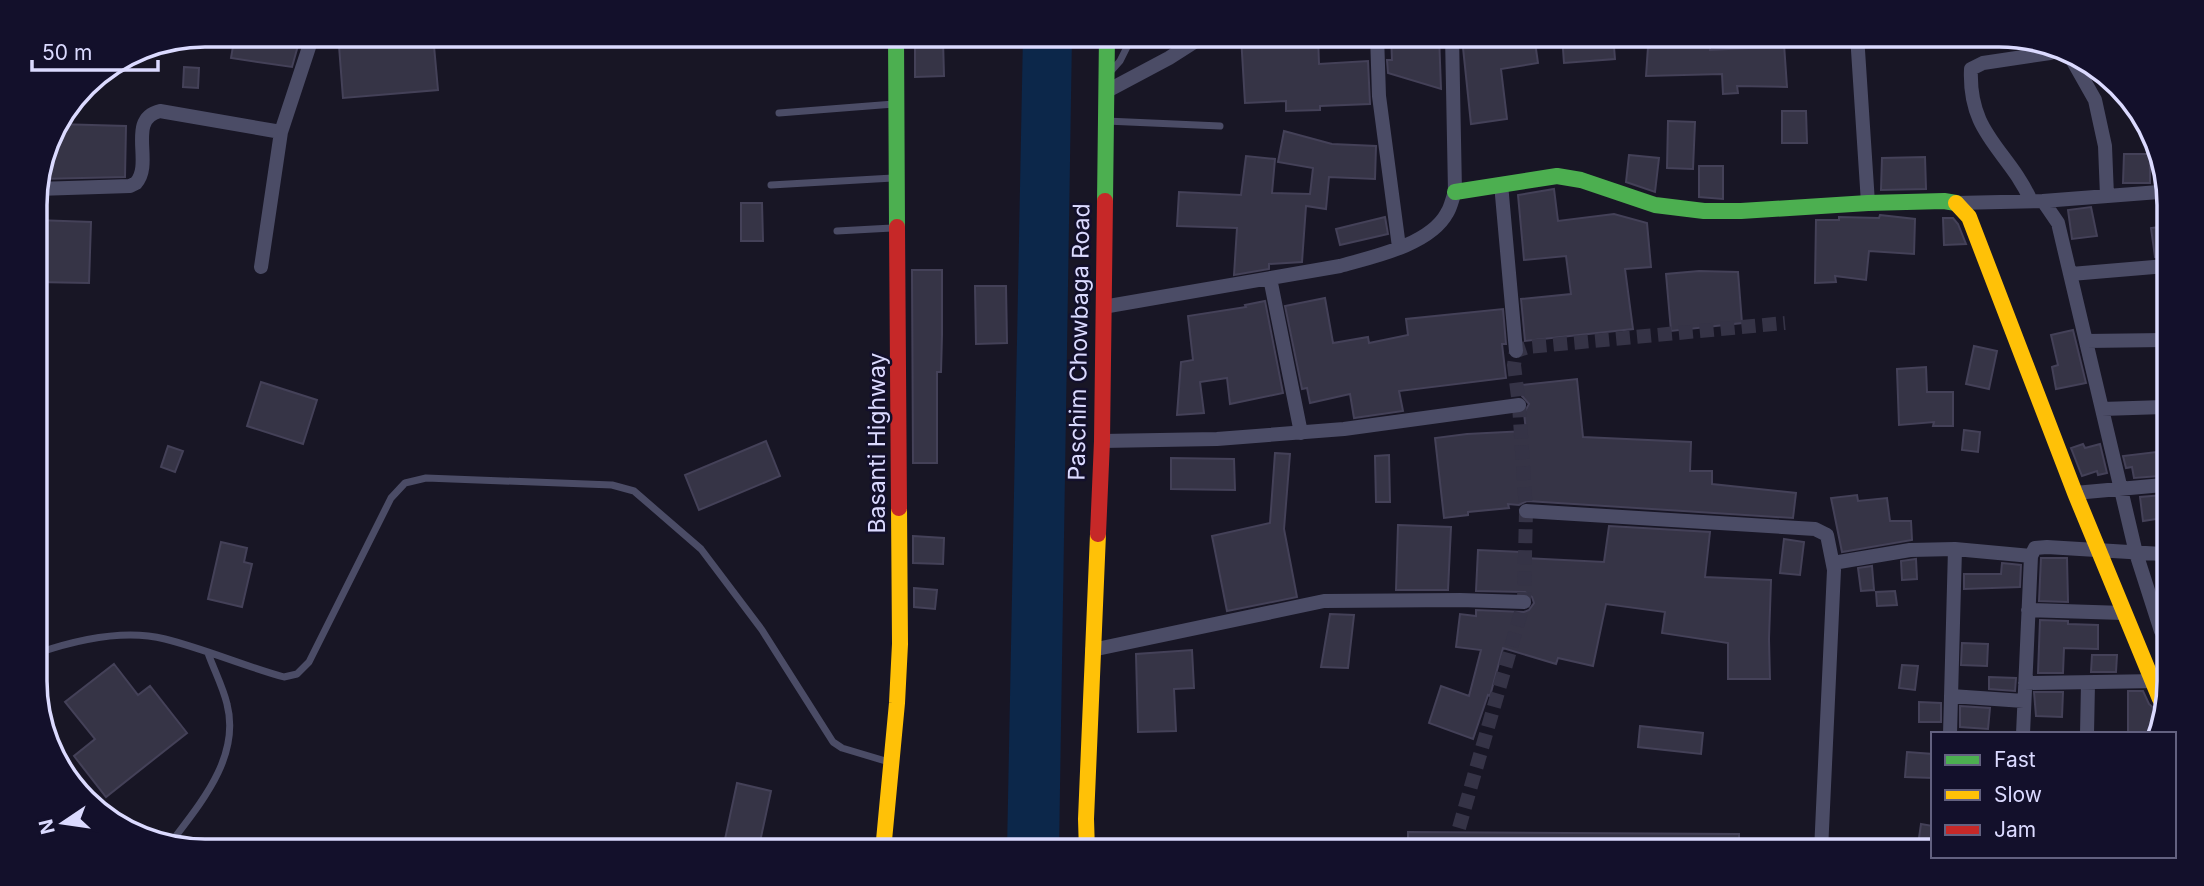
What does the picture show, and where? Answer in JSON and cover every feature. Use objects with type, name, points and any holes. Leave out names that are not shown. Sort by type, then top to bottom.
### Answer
[{"type":"street","points":[[261,267],[281,132],[309,47]]},
{"type":"street","name":"Basanti Highway","points":[[884,839],[900,644],[896,47]]},
{"type":"street","name":"Paschim Chowbaga Road","points":[[1087,839],[1102,441],[1107,47]]},
{"type":"street","points":[[1107,83],[1169,58],[1186,47]]},
{"type":"street","points":[[1377,47],[1379,96],[1399,247]]},
{"type":"street","points":[[1103,307],[1340,266],[1422,238],[1447,214],[1455,192],[1452,47]]},
{"type":"street","points":[[1858,47],[1868,203]]},
{"type":"street","points":[[2043,54],[1983,63],[1970,69],[1974,106],[1980,125],[2024,186],[2058,223],[2136,553],[2157,605]]},
{"type":"street","points":[[2078,69],[2095,100],[2105,146],[2108,196]]},
{"type":"street","points":[[49,189],[130,186],[136,183],[142,172],[143,127],[146,118],[160,111],[281,132]]},
{"type":"street","points":[[1455,192],[1557,176],[1581,180],[1655,205],[1704,211],[1868,203],[2037,201],[2156,192]]},
{"type":"street","points":[[1501,184],[1516,351]]},
{"type":"street","points":[[1956,203],[1969,218],[2098,551],[2157,682]]},
{"type":"street","points":[[2071,274],[2157,267]]},
{"type":"street","points":[[1270,278],[1301,433]]},
{"type":"street","points":[[2086,341],[2157,340]]},
{"type":"street","points":[[1102,441],[1217,439],[1301,433],[1519,405]]},
{"type":"street","points":[[2102,409],[2157,407]]},
{"type":"street","points":[[2075,493],[2157,485]]},
{"type":"street","points":[[1526,511],[1815,529],[1827,534],[1833,563],[1822,838]]},
{"type":"street","points":[[2023,732],[2031,556],[2035,548],[2157,554]]},
{"type":"street","points":[[1833,563],[1910,550],[1955,549],[2031,556]]},
{"type":"street","points":[[1950,732],[1955,549]]},
{"type":"street","points":[[1092,650],[1324,601],[1524,602]]},
{"type":"street","points":[[2028,610],[2124,613]]},
{"type":"street","points":[[2087,732],[2088,682]]},
{"type":"street","points":[[2025,683],[2157,682]]},
{"type":"street","points":[[1951,696],[2024,701]]},
{"type":"lane","points":[[1107,83],[1127,47]]},
{"type":"lane","points":[[779,113],[896,104]]},
{"type":"lane","points":[[1106,121],[1220,126]]},
{"type":"lane","points":[[771,185],[897,178]]},
{"type":"lane","points":[[837,231],[898,228]]},
{"type":"lane","points":[[47,650],[64,644],[130,636],[163,638],[284,677],[297,674],[309,662],[391,498],[405,483],[426,478],[612,485],[634,491],[701,549],[762,630],[833,742],[842,748],[891,762]]},
{"type":"lane","points":[[176,836],[203,800],[218,774],[228,746],[230,723],[227,704],[208,653]]},
{"type":"water","points":[[1023,47],[1072,47],[1059,839],[1007,839]]},
{"type":"building","points":[[233,47],[298,47],[292,67],[231,58]]},
{"type":"building","points":[[339,47],[434,47],[438,90],[343,98]]},
{"type":"building","points":[[915,47],[943,47],[944,76],[915,77]]},
{"type":"building","points":[[1242,47],[1318,47],[1319,64],[1368,61],[1370,104],[1320,106],[1320,110],[1286,111],[1286,101],[1245,103]]},
{"type":"building","points":[[1391,47],[1439,47],[1441,89],[1388,73],[1387,60],[1392,60]]},
{"type":"building","points":[[1463,47],[1536,47],[1538,63],[1501,69],[1507,119],[1471,124]]},
{"type":"building","points":[[1563,47],[1614,47],[1615,59],[1564,63]]},
{"type":"building","points":[[1648,47],[1710,47],[1710,50],[1784,47],[1787,87],[1737,86],[1738,93],[1723,94],[1722,74],[1646,76]]},
{"type":"building","points":[[184,67],[199,68],[198,88],[183,87]]},
{"type":"building","points":[[1782,111],[1806,111],[1807,143],[1782,143]]},
{"type":"building","points":[[1668,121],[1695,122],[1693,169],[1667,168]]},
{"type":"building","points":[[70,124],[126,126],[125,177],[50,179],[59,145]]},
{"type":"building","points":[[1284,131],[1332,144],[1376,146],[1375,179],[1329,177],[1326,209],[1306,206],[1302,262],[1269,264],[1269,269],[1234,275],[1237,228],[1177,226],[1179,192],[1241,195],[1246,156],[1275,159],[1272,193],[1310,194],[1313,168],[1278,162]]},
{"type":"building","points":[[2124,154],[2148,154],[2150,183],[2123,183]]},
{"type":"building","points":[[1629,155],[1659,158],[1655,192],[1626,182]]},
{"type":"building","points":[[1925,157],[1926,189],[1881,190],[1882,158]]},
{"type":"building","points":[[1699,166],[1723,166],[1723,199],[1699,197]]},
{"type":"building","points":[[1554,189],[1558,221],[1614,214],[1647,223],[1651,267],[1625,269],[1633,329],[1525,341],[1521,299],[1571,294],[1566,256],[1524,260],[1518,195]]},
{"type":"building","points":[[741,203],[762,203],[763,241],[741,241]]},
{"type":"building","points":[[2091,207],[2097,236],[2072,239],[2068,210]]},
{"type":"building","points":[[1880,215],[1915,219],[1914,254],[1869,251],[1866,280],[1835,276],[1836,282],[1815,283],[1816,220],[1839,220],[1839,217],[1879,218]]},
{"type":"building","points":[[1385,217],[1388,234],[1340,245],[1336,229]]},
{"type":"building","points":[[1943,218],[1953,218],[1966,244],[1944,245]]},
{"type":"building","points":[[48,220],[91,222],[89,283],[48,282]]},
{"type":"building","points":[[2157,227],[2157,257],[2155,257],[2151,228]]},
{"type":"building","points":[[912,270],[942,270],[941,372],[937,372],[937,463],[913,463]]},
{"type":"building","points":[[1738,272],[1742,323],[1671,331],[1666,274]]},
{"type":"building","points":[[975,286],[1006,286],[1007,343],[976,344]]},
{"type":"building","points":[[1325,298],[1333,343],[1368,337],[1369,343],[1408,335],[1406,319],[1503,309],[1506,344],[1502,344],[1506,378],[1399,391],[1403,411],[1354,418],[1350,394],[1310,403],[1307,388],[1302,389],[1285,306]]},
{"type":"building","points":[[1265,301],[1283,393],[1230,404],[1227,378],[1200,382],[1204,413],[1177,415],[1181,362],[1193,360],[1188,316],[1246,307],[1245,305]]},
{"type":"building","points":[[2073,330],[2086,383],[2056,389],[2052,367],[2058,365],[2051,335]]},
{"type":"building","points":[[1974,346],[1997,351],[1989,389],[1966,384]]},
{"type":"building","points":[[1926,367],[1927,392],[1953,392],[1953,426],[1933,426],[1934,422],[1899,425],[1897,369]]},
{"type":"building","points":[[1577,379],[1583,437],[1691,442],[1690,471],[1712,471],[1712,484],[1796,493],[1793,518],[1527,501],[1519,505],[1508,504],[1509,508],[1468,512],[1468,515],[1444,518],[1435,438],[1526,431],[1524,413],[1529,404],[1522,396],[1521,385]]},
{"type":"building","points":[[261,382],[317,400],[303,444],[247,426]]},
{"type":"building","points":[[1964,430],[1980,432],[1978,452],[1962,450]]},
{"type":"building","points":[[766,441],[780,476],[699,510],[685,475]]},
{"type":"building","points":[[2083,444],[2085,448],[2100,444],[2107,473],[2098,475],[2097,471],[2082,476],[2071,448]]},
{"type":"building","points":[[168,446],[183,451],[175,472],[161,467]]},
{"type":"building","points":[[2156,452],[2157,476],[2134,478],[2132,467],[2126,468],[2123,456]]},
{"type":"building","points":[[1275,453],[1290,454],[1284,529],[1297,597],[1227,611],[1212,536],[1270,523]]},
{"type":"building","points":[[1389,455],[1390,502],[1376,502],[1375,456]]},
{"type":"building","points":[[1171,458],[1234,459],[1235,490],[1171,489]]},
{"type":"building","points":[[1857,495],[1858,501],[1887,498],[1890,521],[1911,521],[1912,540],[1842,552],[1831,498]]},
{"type":"building","points":[[2157,496],[2157,519],[2143,521],[2140,497]]},
{"type":"building","points":[[1398,525],[1451,527],[1448,590],[1396,590]]},
{"type":"building","points":[[1609,526],[1710,532],[1705,577],[1771,580],[1770,679],[1728,679],[1728,643],[1662,633],[1665,612],[1606,604],[1593,666],[1558,658],[1556,664],[1503,648],[1490,696],[1488,695],[1473,739],[1429,723],[1441,686],[1469,696],[1481,650],[1456,647],[1460,614],[1476,616],[1476,610],[1524,612],[1534,603],[1532,597],[1525,592],[1476,591],[1478,550],[1522,552],[1522,558],[1604,562]]},
{"type":"building","points":[[913,536],[944,538],[943,564],[913,563]]},
{"type":"building","points":[[1784,539],[1804,542],[1800,575],[1780,573]]},
{"type":"building","points":[[221,542],[247,548],[244,562],[252,564],[242,607],[208,599]]},
{"type":"building","points":[[2041,558],[2067,558],[2068,602],[2039,601]]},
{"type":"building","points":[[1916,559],[1917,579],[1902,580],[1901,561]]},
{"type":"building","points":[[2002,563],[2021,565],[2020,587],[1964,589],[1964,574],[2001,574]]},
{"type":"building","points":[[1872,566],[1874,590],[1861,591],[1858,568]]},
{"type":"building","points":[[914,588],[937,590],[935,609],[914,607]]},
{"type":"building","points":[[1895,591],[1897,605],[1877,606],[1876,592]]},
{"type":"building","points":[[1330,614],[1354,615],[1348,668],[1321,667]]},
{"type":"building","points":[[2040,620],[2098,625],[2098,649],[2064,648],[2063,673],[2038,673]]},
{"type":"building","points":[[1962,643],[1988,644],[1987,666],[1961,665]]},
{"type":"building","points":[[1192,650],[1194,688],[1174,689],[1176,731],[1138,732],[1136,654]]},
{"type":"building","points":[[2092,655],[2117,655],[2116,672],[2091,672]]},
{"type":"building","points":[[114,664],[138,695],[150,686],[187,733],[106,797],[74,756],[95,739],[65,702]]},
{"type":"building","points":[[1902,665],[1918,666],[1915,690],[1899,688]]},
{"type":"building","points":[[1989,677],[2016,678],[2015,691],[1989,689]]},
{"type":"building","points":[[2128,691],[2143,691],[2154,708],[2148,731],[2128,732]]},
{"type":"building","points":[[2034,692],[2063,692],[2062,717],[2036,716]]},
{"type":"building","points":[[1919,702],[1941,703],[1941,722],[1919,722]]},
{"type":"building","points":[[1960,706],[1990,708],[1988,729],[1960,727]]},
{"type":"building","points":[[1640,726],[1703,733],[1701,754],[1638,747]]},
{"type":"building","points":[[1907,752],[1931,754],[1931,778],[1905,777]]},
{"type":"building","points":[[737,783],[771,791],[761,839],[725,839]]},
{"type":"building","points":[[1921,824],[1931,826],[1931,838],[1919,838]]},
{"type":"building","points":[[1408,832],[1739,834],[1739,838],[1408,838]]},
{"type":"tunnel","points":[[1459,828],[1524,602],[1526,511],[1514,365],[1516,351],[1528,347],[1785,323]]},
{"type":"traffic: fast","points":[[896,47],[897,227]]},
{"type":"traffic: fast","points":[[1105,201],[1107,47]]},
{"type":"traffic: fast","points":[[1455,192],[1557,176],[1581,180],[1655,205],[1704,211],[1868,203],[1956,203]]},
{"type":"traffic: slow","points":[[1956,203],[1969,217],[2075,493],[2156,690]]},
{"type":"traffic: slow","points":[[884,839],[900,644],[899,508]]},
{"type":"traffic: slow","points":[[1087,839],[1098,534]]},
{"type":"traffic: jam","points":[[1098,534],[1105,201]]},
{"type":"traffic: jam","points":[[897,227],[899,508]]}]
